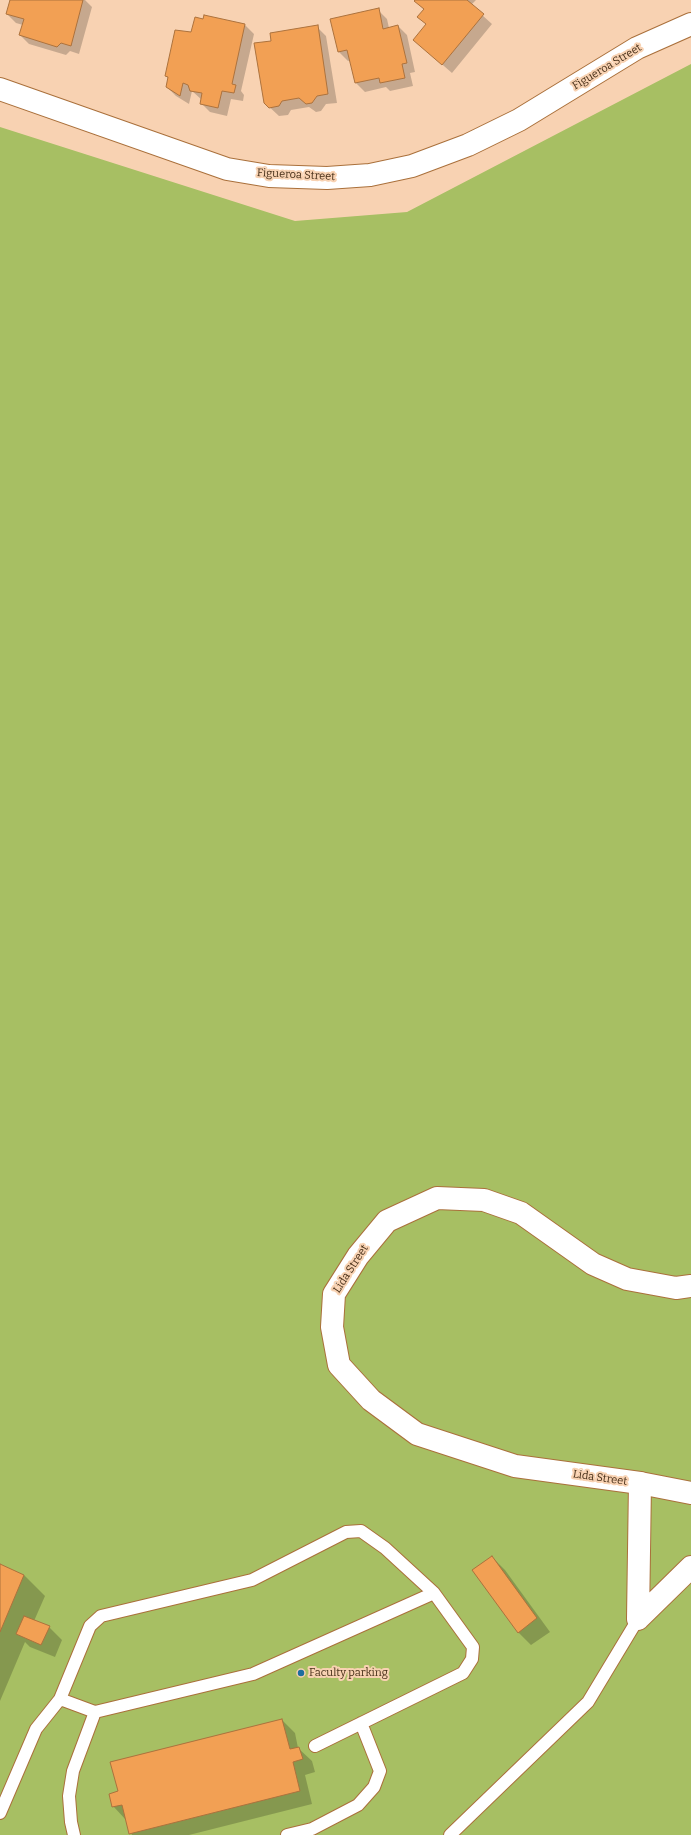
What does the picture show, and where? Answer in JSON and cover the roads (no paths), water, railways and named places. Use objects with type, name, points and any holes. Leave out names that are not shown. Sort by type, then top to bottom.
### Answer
[{"type":"street","name":"Figueroa Street","points":[[0,89],[227,169],[269,176],[327,178],[370,174],[412,166],[468,145],[519,120],[637,48],[691,24]]},
{"type":"street","name":"Lida Street","points":[[691,1286],[676,1288],[627,1279],[593,1264],[521,1213],[484,1200],[437,1198],[387,1221],[358,1256],[334,1294],[332,1327],[339,1365],[371,1400],[417,1434],[515,1466],[691,1493]]},
{"type":"street","points":[[638,1619],[640,1484]]},
{"type":"street","points":[[638,1619],[691,1567]]},
{"type":"lane","points":[[0,1813],[36,1728],[60,1699],[90,1626],[101,1616],[252,1580],[346,1532],[361,1531],[385,1548],[434,1592],[472,1648],[472,1659],[463,1673],[315,1746]]},
{"type":"lane","points":[[60,1699],[95,1712],[253,1674],[434,1592]]},
{"type":"lane","points":[[450,1835],[588,1702],[638,1619]]},
{"type":"lane","points":[[74,1835],[71,1822],[70,1790],[73,1771],[95,1712]]},
{"type":"lane","points":[[287,1835],[312,1829],[358,1805],[374,1787],[380,1770],[361,1723]]},
{"type":"place","name":"Faculty parking","points":[[301,1673]]}]
